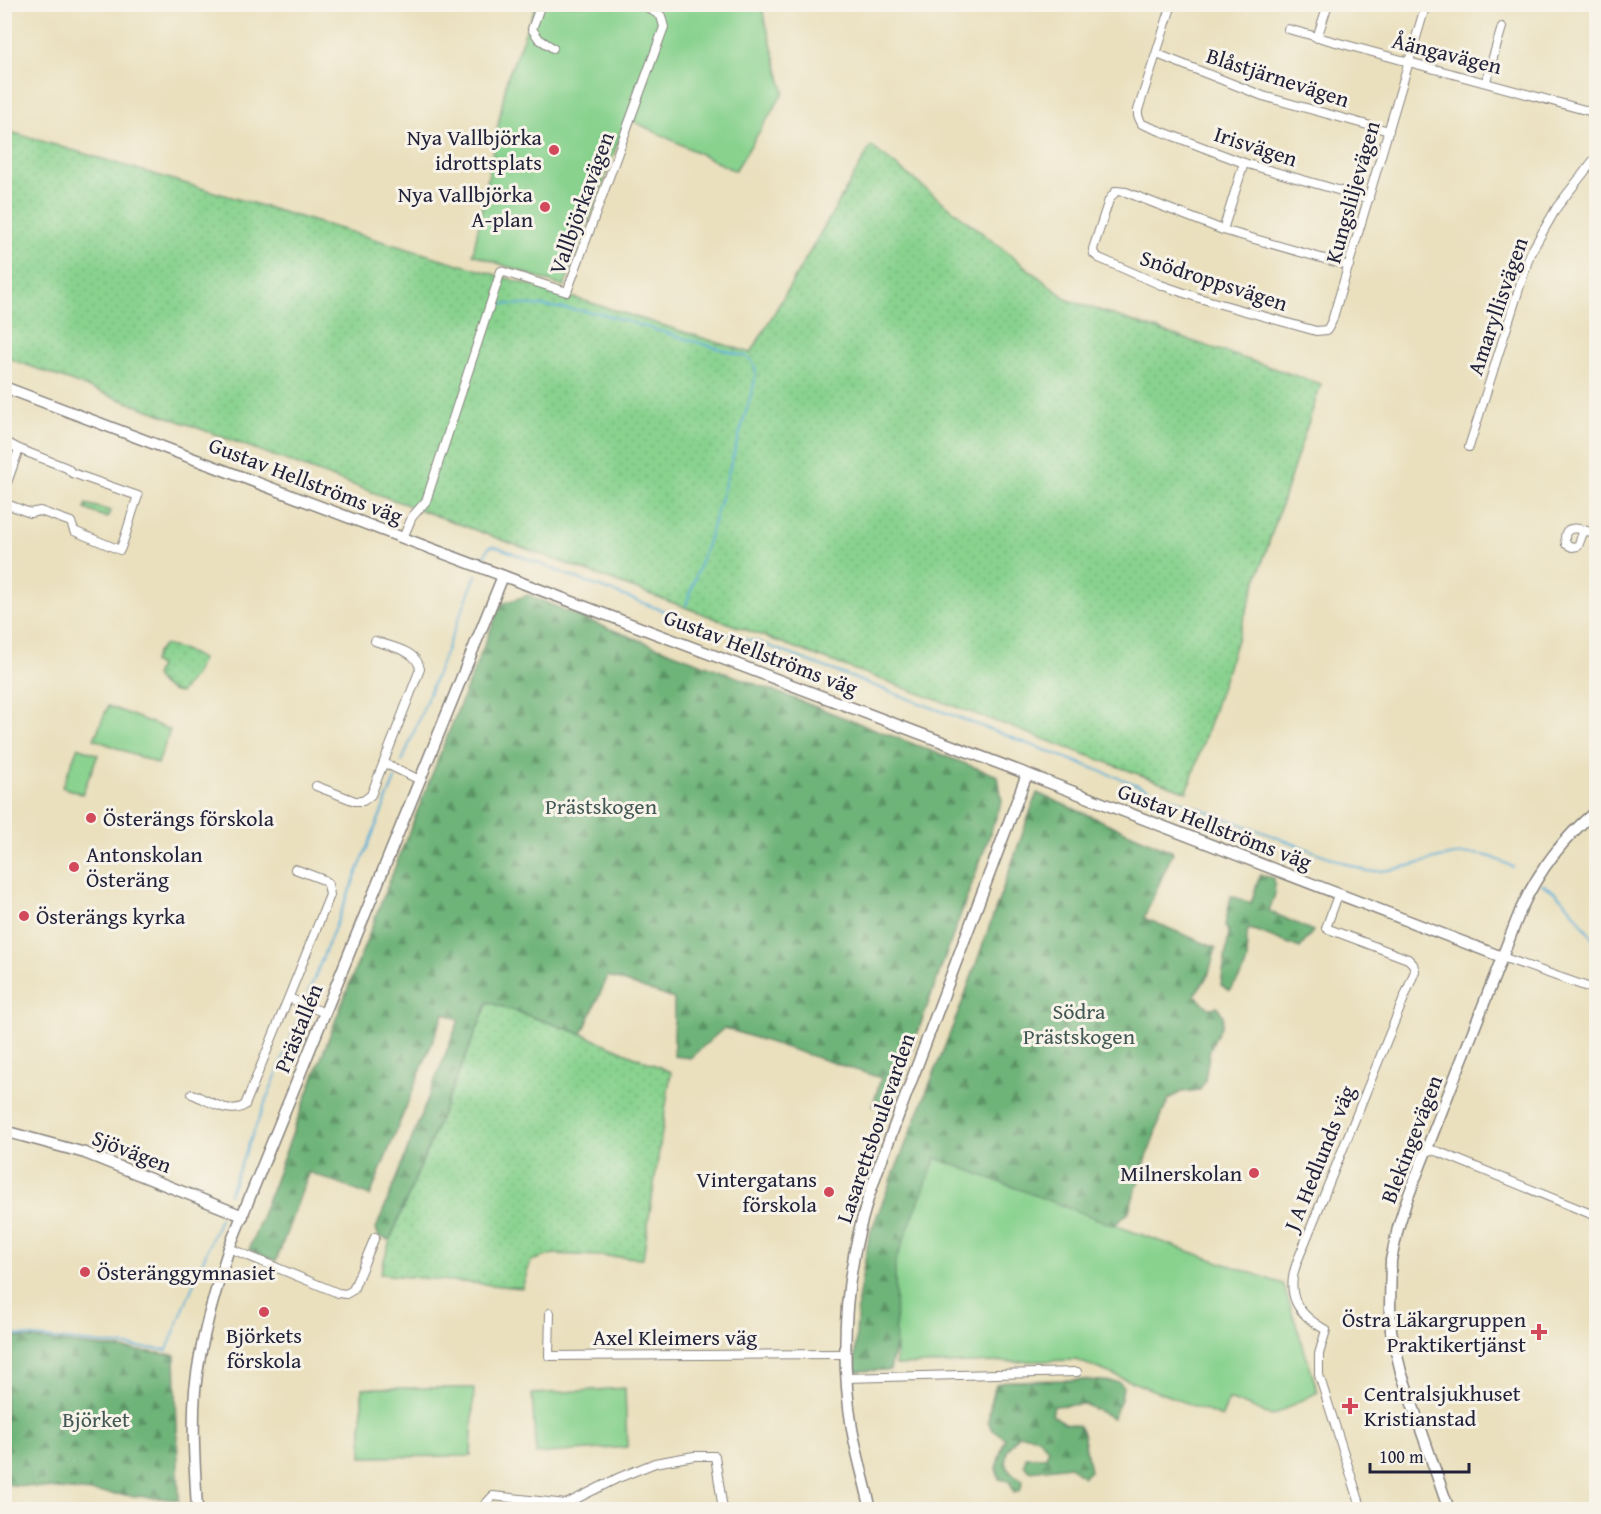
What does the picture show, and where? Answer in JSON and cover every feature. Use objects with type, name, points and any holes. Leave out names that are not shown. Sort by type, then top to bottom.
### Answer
[{"type":"street","points":[[541,4],[532,28],[539,39],[553,48]]},
{"type":"street","name":"Vallbjörkavägen","points":[[403,538],[412,517],[426,501],[501,271],[567,292],[664,27],[662,16],[642,4]]},
{"type":"street","points":[[1157,54],[1172,4]]},
{"type":"street","points":[[1317,38],[1328,4]]},
{"type":"street","name":"Kungsliljevägen","points":[[1327,330],[1332,321],[1349,266],[1426,4]]},
{"type":"street","points":[[1486,81],[1502,27]]},
{"type":"street","name":"Åängavägen","points":[[1288,29],[1409,63],[1486,81],[1596,113]]},
{"type":"street","name":"Irisvägen","points":[[1157,54],[1138,110],[1142,124],[1244,163],[1369,199]]},
{"type":"street","name":"Blåstjärnevägen","points":[[1157,54],[1263,96],[1389,131]]},
{"type":"street","name":"Amaryllisvägen","points":[[1469,447],[1530,254],[1557,207],[1596,157]]},
{"type":"street","points":[[1244,163],[1223,230],[1349,266]]},
{"type":"street","name":"Snödroppsvägen","points":[[1223,230],[1126,192],[1116,191],[1109,200],[1094,254],[1161,285],[1199,298],[1316,331],[1327,330]]},
{"type":"street","name":"Gustav Hellströms väg","points":[[4,387],[1027,774],[1502,957]]},
{"type":"street","points":[[4,441],[98,483],[103,482],[138,496],[129,519],[130,526],[120,550],[74,531],[71,522],[40,511],[30,513],[4,503]]},
{"type":"street","points":[[4,491],[19,449]]},
{"type":"street","points":[[1584,530],[1596,534]]},
{"type":"street","name":"Prästallén","points":[[197,1509],[194,1420],[199,1362],[214,1293],[229,1248],[503,576]]},
{"type":"street","points":[[316,786],[355,801],[363,801],[371,795],[420,669],[419,662],[414,655],[375,641]]},
{"type":"street","points":[[384,763],[420,780]]},
{"type":"street","name":"Lasarettsboulevarden","points":[[871,1509],[852,1430],[845,1354],[849,1280],[858,1232],[868,1195],[1027,774]]},
{"type":"street","name":"Blekingevägen","points":[[1449,1509],[1401,1372],[1391,1330],[1391,1260],[1398,1228],[1427,1149],[1521,909],[1538,876],[1561,844],[1596,811]]},
{"type":"street","points":[[192,1094],[228,1109],[238,1109],[245,1105],[330,895],[328,884],[324,880],[295,869]]},
{"type":"street","name":"J A Hedlunds väg","points":[[1338,895],[1326,928],[1408,959],[1415,971],[1293,1274],[1292,1285],[1299,1310],[1316,1325],[1326,1330],[1319,1354],[1319,1375],[1355,1481],[1362,1509]]},
{"type":"street","points":[[1502,957],[1596,990]]},
{"type":"street","points":[[289,998],[325,1013]]},
{"type":"street","name":"Sjövägen","points":[[4,1131],[85,1153],[243,1216]]},
{"type":"street","points":[[1427,1149],[1440,1152],[1596,1216]]},
{"type":"street","points":[[229,1248],[338,1293],[346,1294],[353,1290],[375,1237]]},
{"type":"street","name":"Axel Kleimers väg","points":[[550,1313],[549,1356],[845,1354]]},
{"type":"street","points":[[847,1378],[1077,1372]]},
{"type":"street","points":[[480,1509],[493,1496],[566,1507],[618,1478],[655,1462],[694,1456],[715,1456],[723,1509]]},
{"type":"green space","name":"Nya Vallbjörka idrottsplats","points":[[536,5],[761,5],[784,92],[735,171],[627,118],[564,287],[473,254],[507,79]]},
{"type":"green space","points":[[4,130],[588,302],[751,353],[871,146],[1068,300],[1321,384],[1187,792],[5,357]]},
{"type":"green space","points":[[86,504],[111,511],[107,518],[85,509]]},
{"type":"green space","name":"Prästskogen","points":[[528,595],[597,624],[998,776],[1002,801],[889,1111],[873,1105],[881,1078],[724,1028],[690,1058],[674,1056],[674,999],[608,976],[582,1034],[488,1002],[390,1240],[379,1237],[376,1229],[459,1020],[444,1013],[370,1196],[309,1172],[276,1261],[249,1250],[310,1088],[501,604]]},
{"type":"green space","points":[[164,645],[184,650],[202,659],[194,676],[180,693],[166,688],[155,676],[159,667],[153,662]]},
{"type":"green space","points":[[108,706],[170,730],[158,764],[94,739]]},
{"type":"green space","points":[[78,747],[98,755],[82,794],[62,787]]},
{"type":"green space","name":"Södra Prästskogen","points":[[1037,793],[1173,852],[1144,918],[1216,948],[1208,976],[1194,995],[1209,1008],[1218,1007],[1223,1016],[1222,1025],[1210,1049],[1205,1080],[1200,1090],[1181,1092],[1169,1099],[1128,1213],[1114,1226],[936,1159],[890,1370],[854,1371],[858,1301],[869,1236],[962,1003]]},
{"type":"green space","points":[[1260,875],[1274,878],[1275,894],[1269,911],[1313,931],[1300,948],[1248,929],[1245,968],[1229,991],[1221,985],[1229,932],[1225,925],[1231,896],[1251,903]]},
{"type":"green space","points":[[488,1002],[582,1034],[671,1072],[643,1258],[554,1254],[531,1261],[522,1288],[380,1274],[390,1240]]},
{"type":"green space","points":[[936,1158],[1108,1223],[1283,1284],[1318,1392],[1272,1416],[1229,1399],[1222,1417],[1076,1360],[896,1365],[895,1262]]},
{"type":"green space","name":"Björket","points":[[5,1336],[175,1355],[179,1500],[5,1484]]},
{"type":"green space","points":[[1007,1381],[1119,1382],[1123,1387],[1113,1418],[1084,1404],[1054,1406],[1052,1415],[1065,1423],[1079,1426],[1083,1433],[1090,1471],[1083,1477],[1070,1466],[1030,1471],[1024,1465],[1026,1457],[1046,1457],[1048,1449],[1035,1437],[1018,1435],[1007,1451],[1005,1462],[1011,1473],[1023,1481],[1020,1491],[1014,1493],[1010,1481],[999,1479],[996,1468],[1005,1438],[993,1430],[988,1422],[996,1384]]},
{"type":"green space","points":[[362,1388],[474,1388],[471,1456],[362,1457]]},
{"type":"green space","points":[[625,1388],[627,1447],[536,1454],[532,1394]]},
{"type":"waterway","points":[[500,304],[534,305],[599,313],[751,360],[756,375],[753,388],[710,535],[686,605]]},
{"type":"waterway","points":[[483,559],[489,547],[500,548],[740,639],[755,641],[1366,871],[1396,869],[1453,855],[1467,854],[1490,857],[1513,867]]},
{"type":"waterway","points":[[402,762],[476,575]]},
{"type":"waterway","points":[[307,996],[395,779]]},
{"type":"waterway","points":[[1542,884],[1566,903],[1596,944]]},
{"type":"waterway","points":[[229,1194],[301,1013]]},
{"type":"waterway","points":[[4,1334],[167,1350],[220,1218]]},
{"type":"place","name":"Nya Vallbjörka idrottsplats","points":[[554,150]]},
{"type":"place","name":"Nya Vallbjörka A-plan","points":[[545,207]]},
{"type":"place","name":"Österängs förskola","points":[[91,818]]},
{"type":"place","name":"Antonskolan Österäng","points":[[74,867]]},
{"type":"place","name":"Österängs kyrka","points":[[24,916]]},
{"type":"place","name":"Milnerskolan","points":[[1254,1173]]},
{"type":"place","name":"Vintergatans förskola","points":[[829,1192]]},
{"type":"place","name":"Österänggymnasiet","points":[[85,1272]]},
{"type":"place","name":"Björkets förskola","points":[[264,1312]]},
{"type":"place","name":"Östra Läkargruppen Praktikertjänst","points":[[1539,1332]]},
{"type":"place","name":"Centralsjukhuset Kristianstad","points":[[1350,1406]]}]
